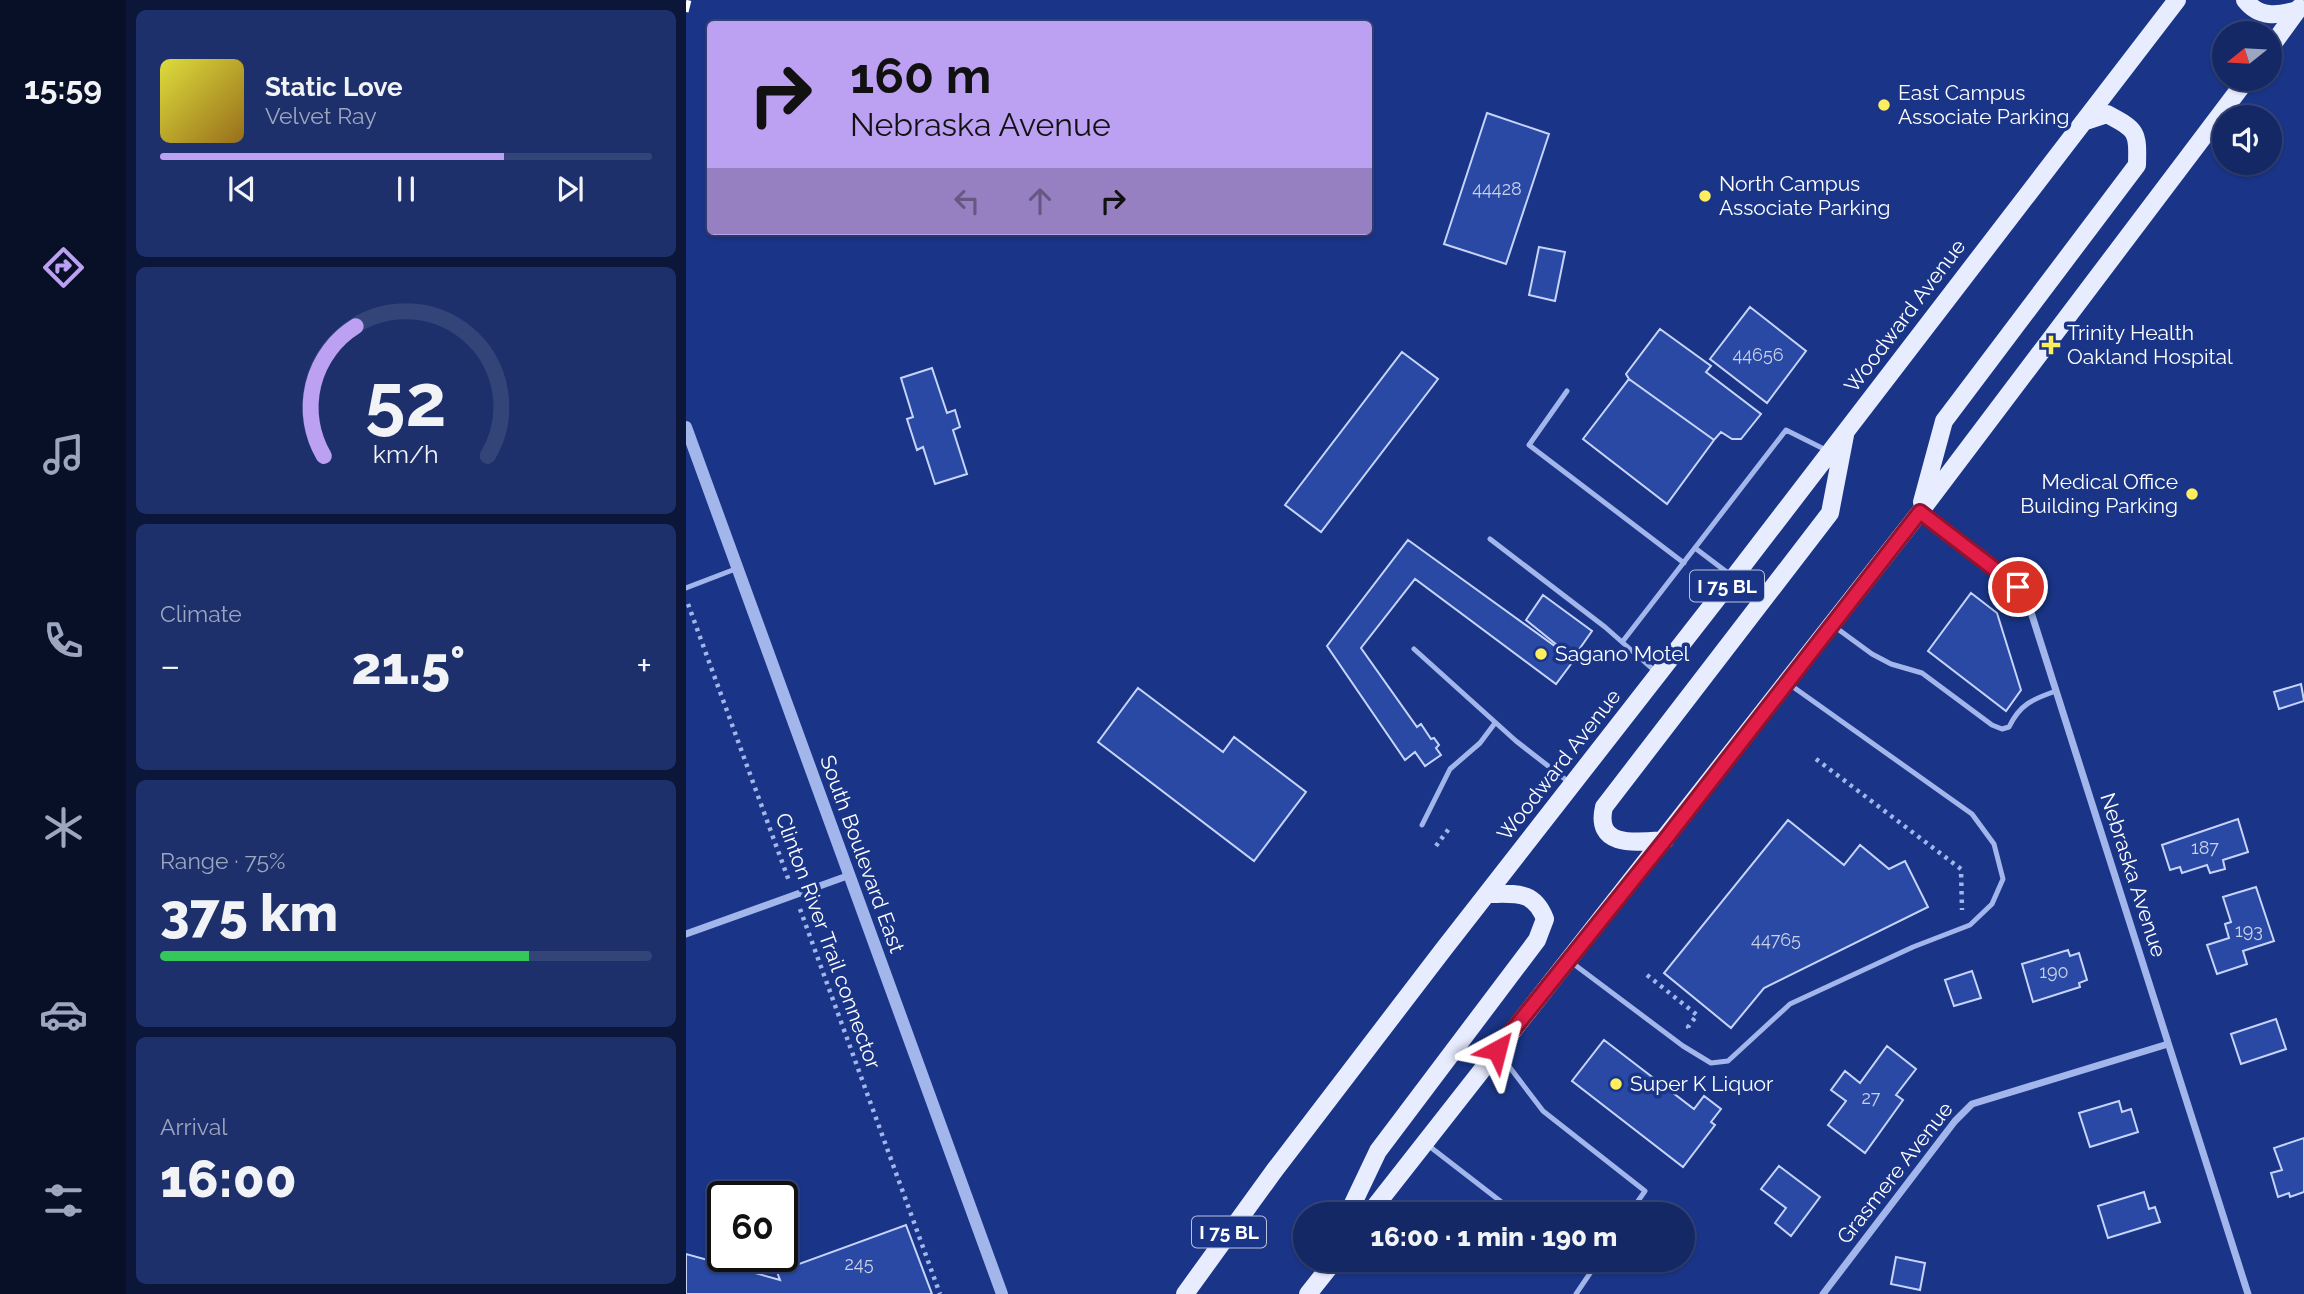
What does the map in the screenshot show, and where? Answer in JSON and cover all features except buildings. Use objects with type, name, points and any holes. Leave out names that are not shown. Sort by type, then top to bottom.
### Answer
[{"type":"main road","name":"Woodward Avenue","points":[[1185,1294],[1273,1171],[2177,0]]},
{"type":"main road","points":[[2245,0],[2252,8],[2269,15],[2301,6]]},
{"type":"main road","points":[[2282,32],[2301,6]]},
{"type":"main road","points":[[1378,1202],[1920,512],[2238,91]]},
{"type":"main road","points":[[1920,512],[1944,421],[2137,165],[2138,138],[2128,125],[2107,114],[2083,122]]},
{"type":"main road","points":[[1665,840],[1631,843],[1620,841],[1605,828],[1601,818],[1604,807],[1830,513],[1845,432]]},
{"type":"main road","points":[[1354,1202],[1378,1151],[1537,940],[1545,919],[1540,905],[1525,895],[1488,894]]},
{"type":"main road","points":[[1316,1291],[1323,1272]]},
{"type":"main road","points":[[1316,1291],[1328,1272]]},
{"type":"street","name":"South Boulevard East","points":[[686,427],[1002,1294]]},
{"type":"street","name":"Nebraska Avenue","points":[[1920,512],[2018,587],[2029,609],[2248,1294]]},
{"type":"street","points":[[686,934],[850,875]]},
{"type":"street","name":"Grasmere Avenue","points":[[1823,1294],[1955,1121],[1972,1104],[2168,1044]]},
{"type":"lane","points":[[1567,391],[1529,445],[1684,563]]},
{"type":"lane","points":[[1623,641],[1786,430],[1829,451]]},
{"type":"lane","points":[[1490,539],[1623,641],[1658,674]]},
{"type":"lane","points":[[1695,548],[1734,577]]},
{"type":"lane","points":[[686,588],[738,568]]},
{"type":"lane","points":[[1832,624],[1872,654],[1891,664],[1922,673],[2002,729],[2009,727],[2013,718],[2030,700],[2056,691]]},
{"type":"lane","points":[[1413,649],[1495,723],[1572,785]]},
{"type":"lane","points":[[1567,960],[1683,1046],[1711,1063],[1728,1061],[1790,1003],[1913,947],[1970,925],[1992,904],[2003,879],[1994,844],[1972,814],[1786,683]]},
{"type":"lane","points":[[1422,825],[1450,769],[1480,743],[1495,723]]},
{"type":"lane","points":[[1497,1050],[1543,1111],[1645,1191],[1637,1202]]},
{"type":"lane","points":[[1425,1143],[1501,1202]]},
{"type":"lane","points":[[1576,1294],[1590,1272]]},
{"type":"path","name":"Clinton River Trail connector","points":[[686,600],[940,1294]]},
{"type":"path","points":[[1816,760],[1961,869],[1962,910],[1951,914]]},
{"type":"path","points":[[1436,846],[1451,826]]},
{"type":"path","points":[[1647,975],[1698,1015],[1688,1027],[1693,1032]]},
{"type":"railway","points":[[686,12],[689,0]]},
{"type":"place","name":"East Campus Associate Parking","points":[[1884,105]]},
{"type":"place","name":"North Campus Associate Parking","points":[[1705,196]]},
{"type":"place","name":"Trinity Health Oakland Hospital","points":[[2051,345]]},
{"type":"place","name":"Medical Office Building Parking","points":[[2192,494]]},
{"type":"place","name":"Sagano Motel","points":[[1541,654]]},
{"type":"place","name":"Super K Liquor","points":[[1616,1084]]},
{"type":"route","points":[[1497,1050],[1665,840],[1920,512],[2018,587]]}]
